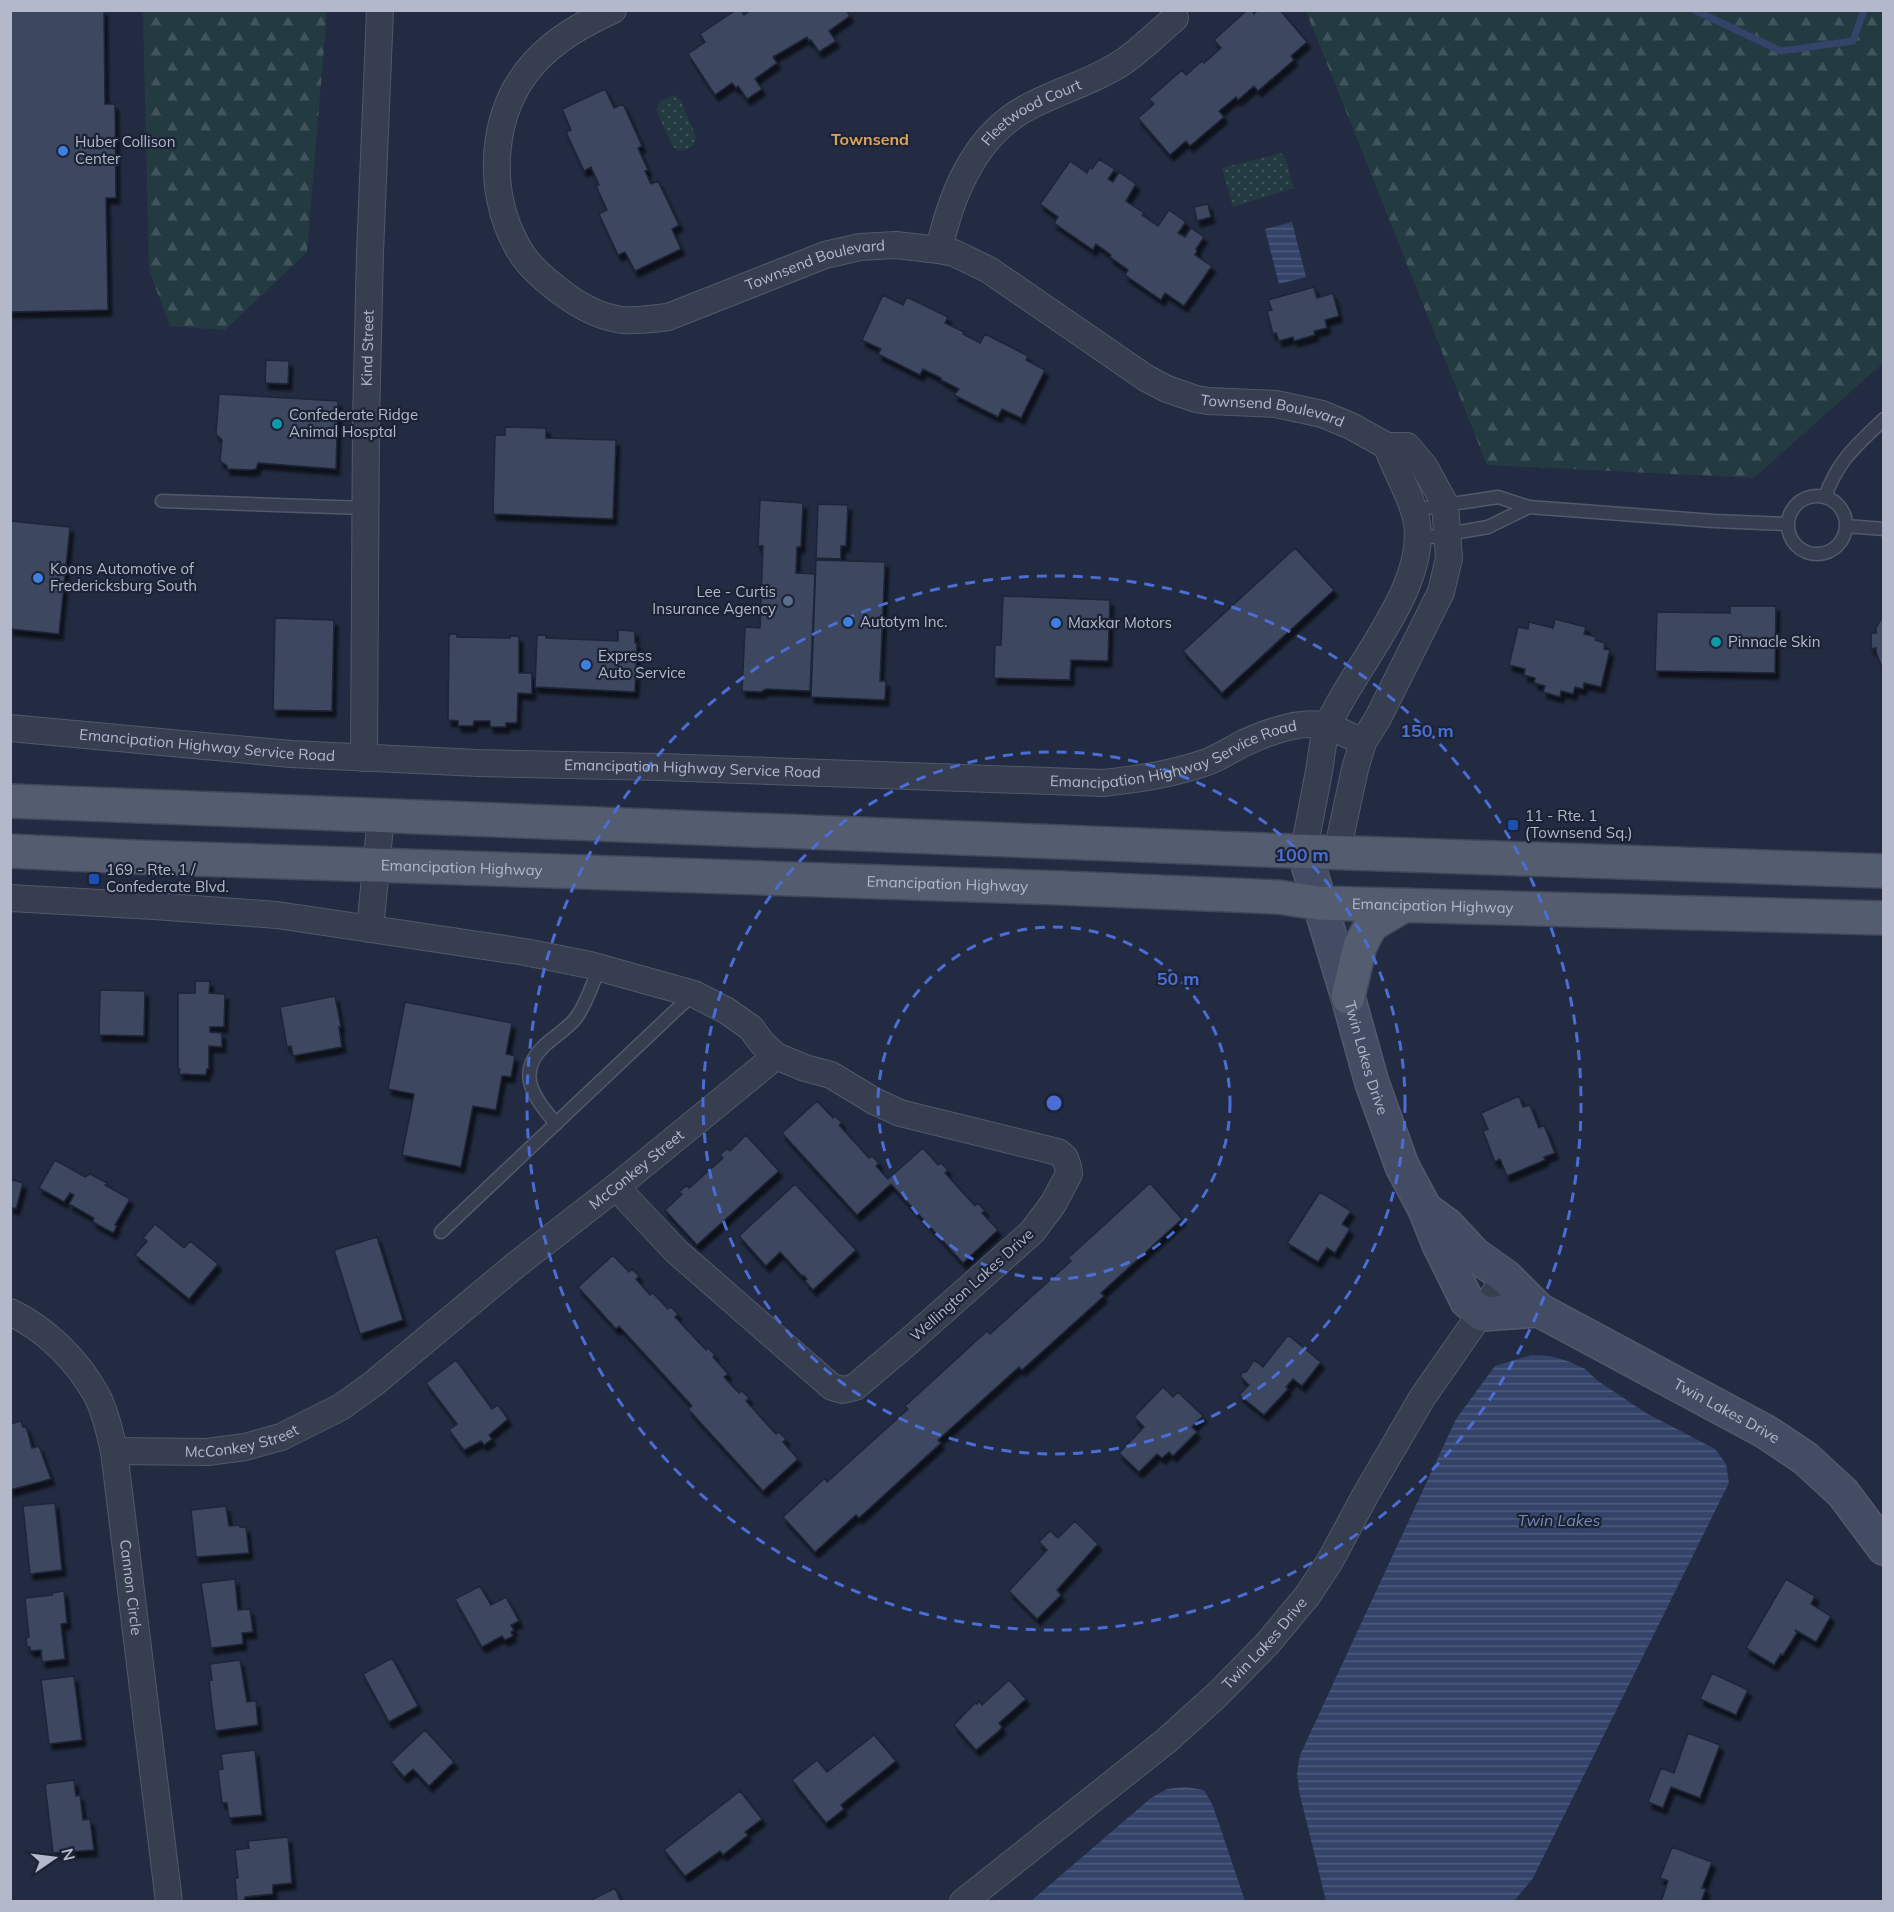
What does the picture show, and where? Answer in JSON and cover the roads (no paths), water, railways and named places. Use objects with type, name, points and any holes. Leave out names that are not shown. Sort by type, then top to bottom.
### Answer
[{"type":"main road","points":[[10,801],[1884,871]]},
{"type":"main road","name":"Emancipation Highway","points":[[10,851],[1278,897],[1318,903],[1884,918]]},
{"type":"main road","points":[[1348,997],[1360,946],[1371,925],[1405,905]]},
{"type":"street","name":"Kind Street","points":[[364,758],[364,508],[370,253],[380,10]]},
{"type":"street","name":"Townsend Boulevard","points":[[613,10],[578,26],[554,44],[533,65],[516,89],[498,140],[496,168],[506,223],[518,248],[533,268],[572,301],[596,313],[621,320],[644,321],[668,317],[825,255],[860,247],[896,245],[939,250],[954,253],[989,270],[1167,390],[1208,401],[1276,404],[1322,414],[1351,426],[1387,446],[1407,446],[1424,466],[1445,504],[1449,558],[1441,592],[1378,718],[1363,742],[1354,769],[1337,852]]},
{"type":"street","name":"Fleetwood Court","points":[[939,250],[946,217],[958,186],[975,157],[997,131],[1028,107],[1124,61],[1175,18]]},
{"type":"street","points":[[1304,851],[1327,726],[1398,602],[1415,566],[1419,539],[1410,497],[1393,465],[1387,446]]},
{"type":"street","name":"Emancipation Highway Service Road","points":[[10,728],[291,754],[364,758],[478,763],[660,766],[1103,783],[1154,777],[1194,766],[1210,761],[1245,742],[1282,729],[1304,725],[1327,726],[1363,742]]},
{"type":"street","points":[[370,929],[381,816]]},
{"type":"street","name":"Twin Lakes Drive","points":[[1304,851],[1372,1083],[1402,1166],[1425,1209],[1467,1301],[1482,1314]]},
{"type":"street","points":[[1318,903],[1337,852]]},
{"type":"street","points":[[10,898],[277,915],[525,952],[599,968],[694,994],[727,1011],[751,1028],[762,1044],[776,1056]]},
{"type":"street","name":"McConkey Street","points":[[114,1451],[207,1452],[245,1447],[281,1437],[341,1407],[373,1384],[517,1264],[776,1056]]},
{"type":"street","name":"Wellington Lakes Drive","points":[[616,1186],[676,1251],[832,1387],[843,1390],[855,1387],[899,1351],[1032,1232],[1053,1204],[1069,1174],[1065,1158],[1058,1152],[900,1113],[874,1101],[831,1075],[805,1068],[776,1056]]},
{"type":"street","name":"Twin Lakes Drive","points":[[1425,1209],[1447,1225],[1473,1254],[1506,1277],[1539,1310],[1766,1432],[1805,1458],[1843,1493],[1884,1548]]},
{"type":"street","name":"Twin Lakes Drive","points":[[963,1902],[1166,1740],[1218,1694],[1268,1644],[1307,1596],[1330,1561],[1422,1398],[1506,1277]]},
{"type":"street","points":[[1482,1314],[1539,1310]]},
{"type":"street","name":"Cannon Circle","points":[[10,1312],[25,1319],[53,1340],[77,1366],[97,1395],[114,1451],[169,1902]]},
{"type":"lane","points":[[1825,497],[1836,469],[1884,419]]},
{"type":"lane","points":[[1413,510],[1498,497],[1529,507],[1714,521],[1788,524]]},
{"type":"lane","points":[[1808,497],[1825,497],[1840,508],[1845,516],[1846,526],[1841,542],[1828,552],[1810,553],[1794,543],[1789,534],[1790,516],[1800,502],[1808,497]]},
{"type":"lane","points":[[162,501],[364,508]]},
{"type":"lane","points":[[1419,539],[1488,527],[1529,507]]},
{"type":"lane","points":[[1846,526],[1884,529]]},
{"type":"lane","points":[[556,1124],[532,1093],[529,1076],[531,1061],[543,1046],[574,1020],[585,1005],[599,968]]},
{"type":"lane","points":[[441,1232],[694,994]]},
{"type":"water","points":[[1292,222],[1306,277],[1279,284],[1265,229]]},
{"type":"water","name":"Twin Lakes","points":[[1531,1355],[1550,1356],[1585,1369],[1598,1381],[1646,1413],[1715,1449],[1726,1464],[1729,1483],[1533,1878],[1514,1901],[1326,1901],[1299,1791],[1297,1773],[1300,1755],[1456,1419],[1495,1366]]},
{"type":"water","points":[[1185,1787],[1204,1790],[1213,1806],[1245,1901],[1031,1901],[1151,1798],[1167,1789]]},
{"type":"waterway","points":[[1694,10],[1781,51],[1853,41],[1864,10]]},
{"type":"place","name":"Huber Collison Center","points":[[63,151]]},
{"type":"place","name":"Confederate Ridge Animal Hosptal","points":[[277,424]]},
{"type":"place","name":"Koons Automotive of Fredericksburg South","points":[[38,578]]},
{"type":"place","name":"Lee - Curtis Insurance Agency","points":[[788,601]]},
{"type":"place","name":"Autotym Inc.","points":[[848,622]]},
{"type":"place","name":"Maxkar Motors","points":[[1056,623]]},
{"type":"place","name":"Pinnacle Skin","points":[[1716,642]]},
{"type":"place","name":"Express Auto Service","points":[[586,665]]},
{"type":"place","name":"11 - Rte. 1 (Townsend Sq.)","points":[[1513,825]]},
{"type":"place","name":"169 - Rte. 1 / Confederate Blvd.","points":[[94,879]]},
{"type":"district","name":"Townsend","points":[[870,139]]}]
